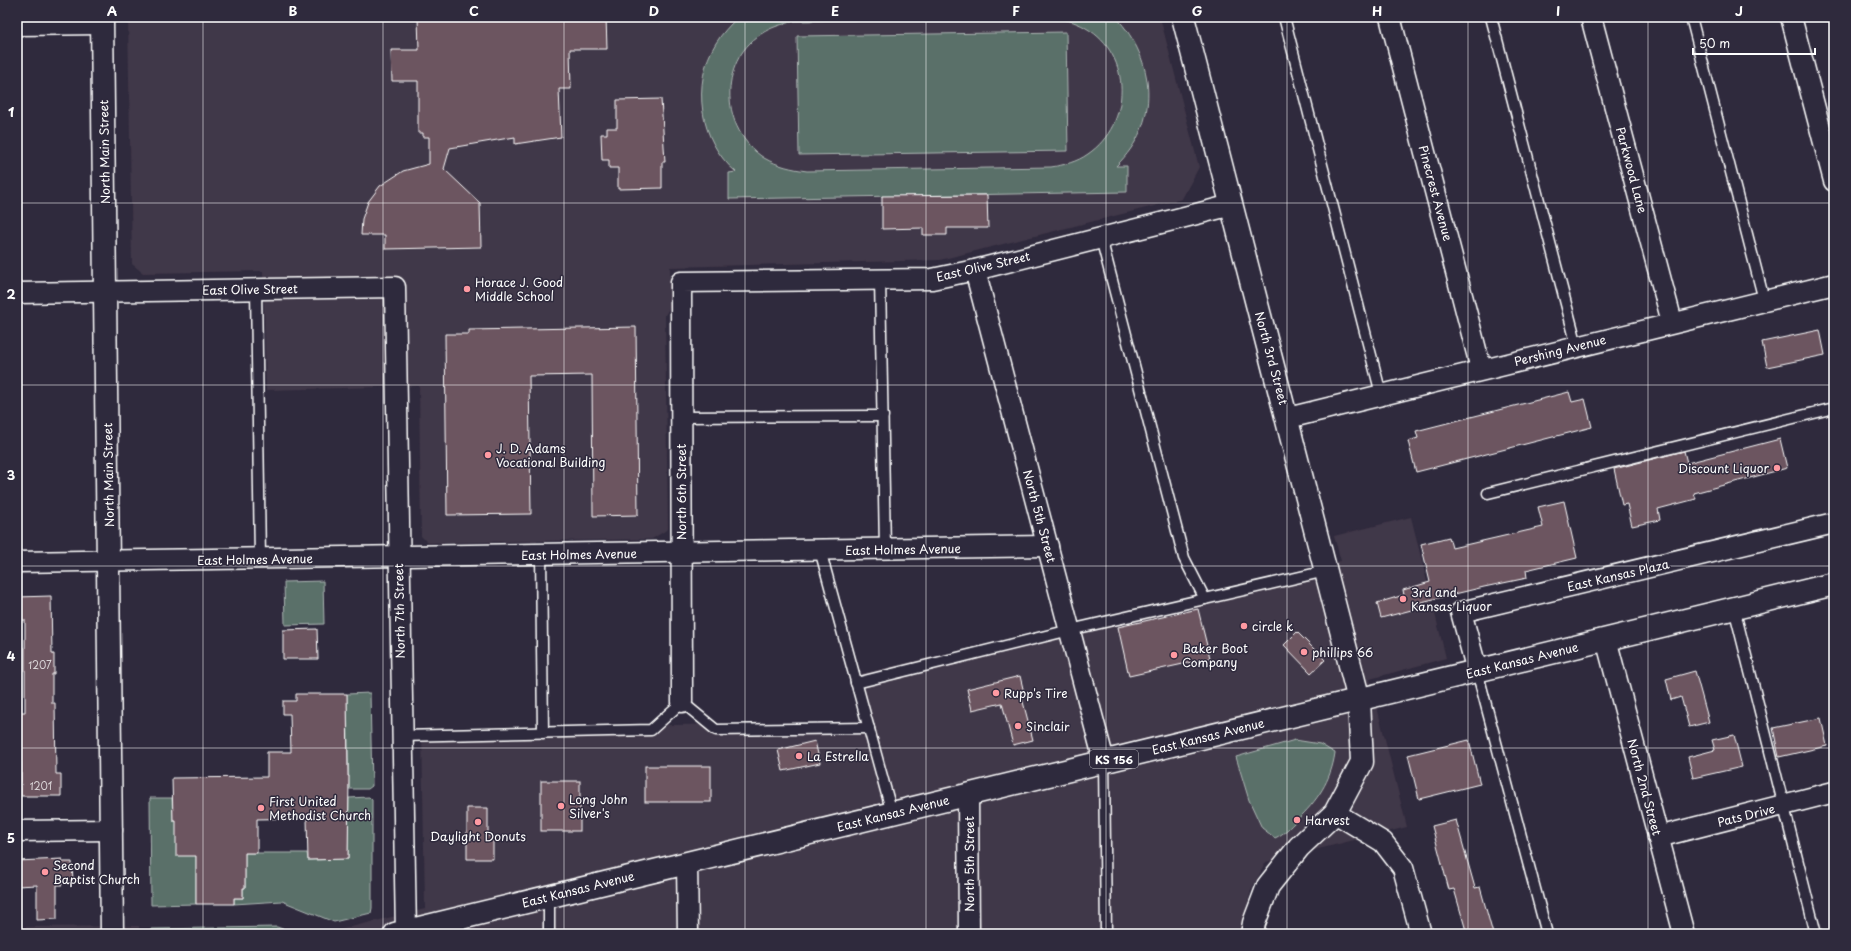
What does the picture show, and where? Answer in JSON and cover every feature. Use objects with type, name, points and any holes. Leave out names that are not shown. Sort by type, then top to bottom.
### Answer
[{"type":"main road","name":"North 3rd Street","points":[[1183,17],[1288,418],[1359,700],[1362,762],[1335,813],[1299,847],[1268,886],[1254,923],[1252,934]]},
{"type":"main road","name":"North Main Street","points":[[102,20],[110,561],[112,934]]},
{"type":"main road","name":"East Kansas Avenue","points":[[402,933],[1834,584]]},
{"type":"street","name":"Pinecrest Avenue","points":[[1390,17],[1481,369]]},
{"type":"street","name":"Parkwood Lane","points":[[1591,17],[1672,322]]},
{"type":"street","points":[[1791,17],[1834,181]]},
{"type":"street","points":[[17,25],[102,20]]},
{"type":"street","name":"East Olive Street","points":[[681,282],[932,279],[975,270],[1232,205]]},
{"type":"street","name":"North 5th Street","points":[[975,270],[1104,761]]},
{"type":"street","name":"North 6th Street","points":[[681,282],[682,702]]},
{"type":"street","name":"Pershing Avenue","points":[[1288,418],[1672,322],[1834,284]]},
{"type":"street","name":"East Olive Street","points":[[17,293],[395,287]]},
{"type":"street","name":"North 7th Street","points":[[395,287],[398,557],[402,736],[402,933]]},
{"type":"street","name":"East Kansas Plaza","points":[[1477,671],[1461,612],[1834,523]]},
{"type":"street","name":"East Holmes Avenue","points":[[17,562],[1048,546]]},
{"type":"street","name":"North 2nd Street","points":[[1606,639],[1684,934]]},
{"type":"street","name":"Pats Drive","points":[[1658,837],[1834,792]]},
{"type":"street","name":"North 5th Street","points":[[968,794],[969,934]]},
{"type":"street","points":[[1335,813],[1383,842],[1403,868],[1421,934]]},
{"type":"street","points":[[17,831],[112,830]]},
{"type":"street","points":[[687,863],[688,934]]},
{"type":"lane","points":[[1284,17],[1381,394]]},
{"type":"lane","points":[[1491,17],[1577,346]]},
{"type":"lane","points":[[1691,17],[1764,300]]},
{"type":"lane","points":[[1101,238],[1184,558],[1205,599]]},
{"type":"lane","points":[[880,279],[885,549]]},
{"type":"lane","points":[[256,289],[260,558]]},
{"type":"lane","points":[[1488,493],[1834,408]]},
{"type":"lane","points":[[681,418],[883,416]]},
{"type":"lane","points":[[820,550],[892,813]]},
{"type":"lane","points":[[541,554],[543,733]]},
{"type":"lane","points":[[856,683],[1070,630],[1326,571]]},
{"type":"lane","points":[[1734,608],[1782,805],[1816,934]]},
{"type":"lane","points":[[1477,671],[1547,934]]},
{"type":"lane","points":[[402,736],[651,730],[682,702],[716,730],[869,728]]},
{"type":"lane","points":[[1104,761],[1106,934]]},
{"type":"lane","points":[[549,896],[549,934]]},
{"type":"shaded area","name":"Horace J. Good Middle School","points":[[128,17],[1160,17],[1199,167],[1182,199],[940,260],[670,267],[671,306],[665,315],[668,529],[652,539],[428,543],[421,536],[419,386],[266,390],[263,271],[143,273],[132,264]]},
{"type":"shaded area","points":[[1411,517],[1446,658],[1370,679],[1407,827],[1266,862],[1251,890],[1240,934],[322,934],[425,909],[422,729],[872,722],[861,674],[1341,561],[1334,536]]},
{"type":"shaded area","points":[[139,926],[140,934],[17,934],[17,927]]},
{"type":"green space","points":[[738,17],[1051,17],[1116,17],[1129,34],[1139,53],[1145,72],[1148,92],[1146,112],[1141,131],[1131,149],[1116,166],[1127,166],[1127,192],[729,199],[729,173],[736,172],[723,159],[707,128],[703,111],[702,93],[703,76],[708,59],[718,39]],"holes":[[[1051,17],[1078,24],[1086,28],[1101,40],[1112,55],[1119,72],[1121,90],[1119,108],[1113,125],[1102,141],[1088,154],[1070,163],[1051,167],[807,171],[785,167],[764,158],[750,146],[739,131],[733,114],[730,96],[731,79],[737,62],[747,47],[761,34],[769,29],[795,21]]]},
{"type":"green space","points":[[1066,32],[1068,151],[799,155],[797,36]]},
{"type":"green space","points":[[323,581],[324,624],[285,625],[284,582]]},
{"type":"green space","points":[[370,693],[372,786],[368,789],[349,789],[347,694]]},
{"type":"green space","points":[[1295,740],[1320,744],[1335,753],[1333,763],[1330,773],[1317,798],[1289,828],[1275,838],[1262,828],[1249,800],[1236,757]]},
{"type":"green space","points":[[369,797],[372,800],[371,913],[334,922],[282,901],[234,904],[234,898],[243,898],[243,888],[245,888],[245,853],[307,853],[308,860],[348,859],[349,798]]},
{"type":"green space","points":[[150,798],[172,798],[173,821],[176,821],[196,856],[196,904],[151,905]]},
{"type":"green space","points":[[277,927],[291,932],[284,934],[151,934],[151,929]]},
{"type":"building","points":[[418,17],[606,17],[607,49],[570,49],[571,89],[559,89],[561,137],[515,144],[515,137],[450,148],[444,169],[480,203],[481,247],[385,249],[385,235],[361,235],[362,219],[368,202],[380,186],[403,171],[429,164],[429,137],[423,137],[423,133],[418,133],[418,81],[392,81],[391,50],[419,50]]},
{"type":"building","points":[[661,99],[665,162],[662,162],[662,188],[618,189],[618,168],[609,168],[609,160],[602,160],[601,134],[607,134],[607,128],[617,128],[617,100]]},
{"type":"building","points":[[987,195],[988,228],[947,228],[947,235],[923,235],[923,228],[882,229],[882,196]]},
{"type":"building","name":"J. D. Adams Vocational Building","points":[[636,327],[638,515],[593,516],[592,375],[529,376],[531,514],[447,515],[445,334],[469,334],[469,330]]},
{"type":"building","points":[[1820,330],[1825,355],[1767,367],[1762,342]]},
{"type":"building","points":[[1569,392],[1572,402],[1585,399],[1592,427],[1416,472],[1408,441],[1418,438],[1416,431]]},
{"type":"building","points":[[1780,439],[1787,468],[1694,493],[1696,499],[1658,509],[1660,520],[1632,526],[1627,504],[1622,505],[1614,469],[1684,451],[1687,463]]},
{"type":"building","points":[[1564,501],[1577,558],[1526,570],[1527,578],[1417,603],[1419,608],[1381,618],[1377,603],[1404,595],[1403,590],[1430,582],[1421,544],[1449,537],[1452,548],[1543,527],[1538,507]]},
{"type":"building","points":[[51,596],[52,654],[54,654],[52,703],[55,703],[56,774],[61,774],[61,796],[21,796],[21,762],[17,762],[17,741],[20,741],[20,712],[25,712],[25,620],[17,620],[17,597]]},
{"type":"building","points":[[1198,609],[1210,658],[1129,676],[1118,627]]},
{"type":"building","points":[[317,629],[318,659],[283,659],[283,630]]},
{"type":"building","name":"phillips 66","points":[[1297,632],[1325,660],[1311,673],[1284,645]]},
{"type":"building","points":[[1695,671],[1709,722],[1689,727],[1681,697],[1671,700],[1666,679]]},
{"type":"building","points":[[1020,676],[1025,697],[1022,698],[1033,740],[1013,745],[1002,703],[972,710],[967,689]]},
{"type":"building","name":"First United Methodist Church","points":[[296,694],[347,694],[349,776],[348,859],[308,860],[307,818],[257,819],[257,853],[245,853],[245,888],[243,888],[243,898],[234,898],[234,904],[196,904],[196,856],[176,856],[176,821],[173,821],[172,778],[267,777],[267,752],[291,752],[290,714],[283,714],[283,701],[296,701]]},
{"type":"building","points":[[1821,718],[1827,746],[1779,757],[1773,728]]},
{"type":"building","points":[[1734,735],[1742,767],[1693,778],[1688,757],[1715,750],[1712,740]]},
{"type":"building","points":[[1469,740],[1480,784],[1419,799],[1408,755]]},
{"type":"building","name":"La Estrella","points":[[815,741],[820,763],[783,771],[778,750]]},
{"type":"building","points":[[645,766],[711,766],[711,802],[645,802]]},
{"type":"building","name":"Long John Silver's","points":[[541,781],[580,781],[580,831],[541,831]]},
{"type":"building","name":"Daylight Donuts","points":[[467,808],[488,808],[488,836],[493,836],[493,859],[467,859]]},
{"type":"building","points":[[1456,820],[1475,888],[1480,887],[1493,934],[1467,934],[1454,889],[1449,890],[1432,826]]},
{"type":"building","name":"Second Baptist Church","points":[[62,859],[62,862],[72,862],[73,882],[62,882],[62,885],[57,885],[57,919],[37,920],[37,885],[17,886],[17,861]]},
{"type":"place","name":"Horace J. Good Middle School","points":[[467,289]]},
{"type":"place","name":"J. D. Adams Vocational Building","points":[[488,455]]},
{"type":"place","name":"Discount Liquor","points":[[1777,468]]},
{"type":"place","name":"3rd and Kansas Liquor","points":[[1403,599]]},
{"type":"place","name":"circle k","points":[[1244,626]]},
{"type":"place","name":"phillips 66","points":[[1304,652]]},
{"type":"place","name":"Baker Boot Company","points":[[1174,655]]},
{"type":"place","name":"Rupp's Tire","points":[[996,693]]},
{"type":"place","name":"Sinclair","points":[[1018,726]]},
{"type":"place","name":"La Estrella","points":[[799,756]]},
{"type":"place","name":"Long John Silver's","points":[[561,806]]},
{"type":"place","name":"First United Methodist Church","points":[[261,808]]},
{"type":"place","name":"Harvest","points":[[1297,820]]},
{"type":"place","name":"Daylight Donuts","points":[[478,822]]},
{"type":"place","name":"Second Baptist Church","points":[[45,872]]}]
